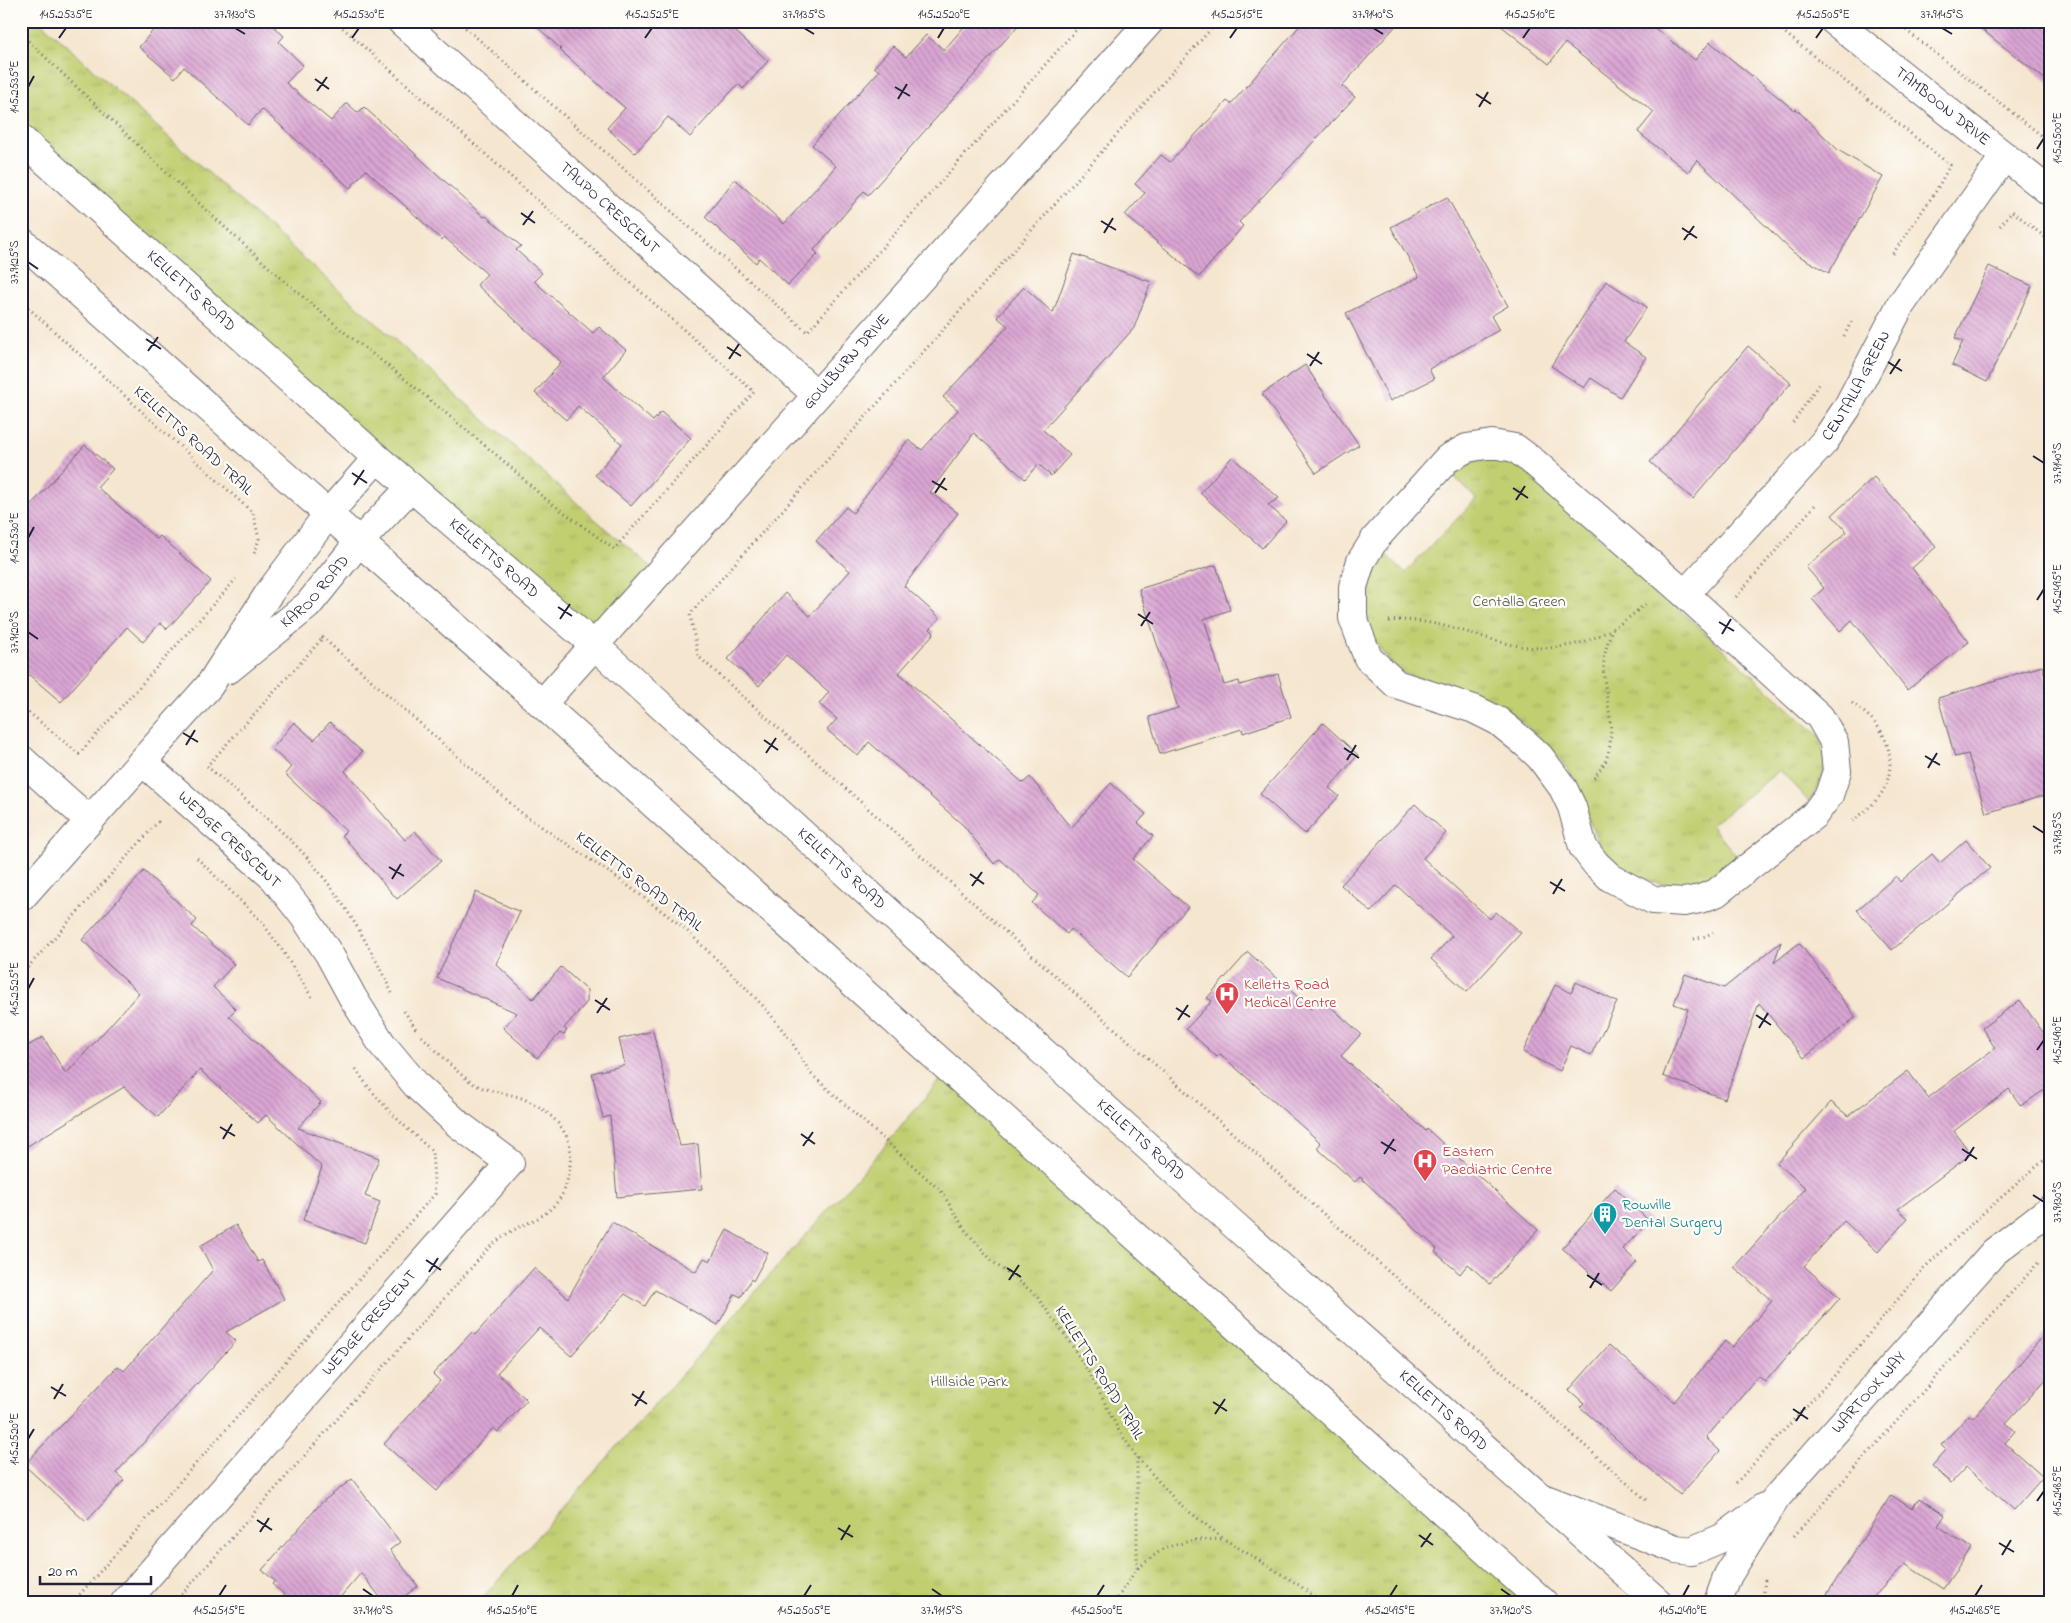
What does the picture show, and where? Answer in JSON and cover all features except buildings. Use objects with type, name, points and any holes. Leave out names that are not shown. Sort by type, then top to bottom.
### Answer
[{"type":"street","name":"TAUPO CRESCENT","points":[[401,21],[817,395]]},
{"type":"street","name":"GOULBURN DRIVE","points":[[542,704],[1150,21]]},
{"type":"street","name":"TAMBOON DRIVE","points":[[1834,21],[2050,192]]},
{"type":"street","name":"KELLETTS ROAD","points":[[21,138],[377,458],[594,645],[1204,1197],[1658,1602]]},
{"type":"street","name":"CENTALLA GREEN","points":[[1685,594],[1824,442],[1847,408],[1900,306],[2004,157]]},
{"type":"street","points":[[21,241],[542,704],[1543,1602]]},
{"type":"street","points":[[1492,444],[1516,448],[1685,594],[1820,717],[1834,742],[1837,771],[1829,795],[1814,815],[1716,893],[1684,902],[1653,900],[1611,878],[1596,864],[1583,847],[1572,807],[1563,788],[1540,756],[1498,721],[1474,709],[1396,684],[1368,658],[1353,618],[1353,587],[1358,569],[1361,560],[1375,539],[1447,459],[1467,448],[1492,444]]},
{"type":"street","name":"KAROO ROAD","points":[[21,898],[209,686],[269,593],[328,514],[377,458]]},
{"type":"street","name":"KAROO ROAD","points":[[209,686],[308,604],[359,542],[411,487]]},
{"type":"street","points":[[21,759],[90,821]]},
{"type":"street","name":"WEDGE CRESCENT","points":[[125,1602],[510,1163],[458,1124],[417,1086],[382,1044],[353,998],[329,954],[303,915],[274,878],[143,762]]},
{"type":"street","name":"WARTOOK WAY","points":[[1718,1602],[1728,1576],[1776,1498],[1994,1252],[2050,1209]]},
{"type":"street","points":[[1543,1498],[1676,1549],[1691,1551],[1722,1538],[1776,1498]]},
{"type":"path","points":[[21,34],[273,271],[344,332],[400,375],[506,463],[543,497],[614,549],[754,392],[336,21]]},
{"type":"path","points":[[458,21],[807,332],[1084,21]]},
{"type":"path","points":[[1218,21],[690,614],[698,656],[1652,1506]]},
{"type":"path","points":[[1770,21],[1950,165],[1936,191],[1891,256]]},
{"type":"path","points":[[1894,21],[2050,142]]},
{"type":"path","points":[[2012,211],[2050,241]]},
{"type":"path","name":"KELLETTS ROAD TRAIL","points":[[21,301],[253,513],[259,539],[252,561],[79,754],[21,706]]},
{"type":"path","points":[[1844,336],[1852,319]]},
{"type":"path","points":[[1791,426],[1823,377]]},
{"type":"path","points":[[243,571],[269,593]]},
{"type":"path","points":[[1384,622],[1409,620],[1428,622],[1452,627],[1503,643],[1528,647],[1568,646],[1590,641],[1611,631],[1648,602]]},
{"type":"path","name":"KELLETTS ROAD TRAIL","points":[[294,615],[323,638],[524,816],[619,878],[676,922],[741,983],[767,1010],[791,1041],[811,1074],[942,1192],[966,1231],[992,1262],[1035,1294],[1068,1339],[1091,1376],[1119,1431],[1137,1457],[1177,1502],[1224,1538],[1300,1585],[1321,1602]]},
{"type":"path","points":[[1591,782],[1605,761],[1611,733],[1604,676],[1604,650],[1611,631]]},
{"type":"path","points":[[323,638],[207,766],[305,856],[332,890],[370,946],[394,997]]},
{"type":"path","points":[[21,975],[158,822],[164,828]]},
{"type":"path","points":[[191,852],[261,921],[282,950],[316,1005]]},
{"type":"path","points":[[175,1602],[486,1250],[506,1234],[529,1224],[546,1213],[560,1198],[565,1187],[570,1165],[570,1144],[558,1124],[538,1106],[525,1099],[514,1095],[489,1092],[457,1072],[417,1030],[399,1004]]},
{"type":"path","points":[[72,1602],[435,1194],[432,1151],[386,1107],[369,1088],[352,1062]]},
{"type":"path","points":[[1730,1490],[1834,1376],[1924,1268],[2050,1155]]},
{"type":"path","points":[[1794,1537],[2042,1259]]},
{"type":"path","points":[[1137,1457],[1137,1568]]},
{"type":"path","points":[[1115,1602],[1137,1568],[1164,1548],[1194,1540],[1224,1538]]},
{"type":"path","points":[[1766,1579],[1763,1597],[1768,1602]]},
{"type":"green space","points":[[21,21],[39,21],[615,537],[658,572],[594,645],[21,138]]},
{"type":"green space","name":"Centalla Green","points":[[1497,456],[1512,461],[1525,470],[1819,736],[1824,756],[1824,770],[1809,802],[1780,770],[1711,825],[1739,859],[1709,878],[1686,885],[1658,883],[1630,872],[1618,864],[1600,844],[1577,786],[1569,771],[1554,752],[1531,730],[1504,709],[1401,672],[1390,662],[1374,639],[1366,613],[1365,599],[1371,571],[1380,553],[1382,551],[1405,573],[1476,499],[1451,473],[1462,466],[1484,458]]},
{"type":"green space","name":"Hillside Park","points":[[949,1069],[1543,1602],[479,1602],[884,1147]]},
{"type":"place","name":"Kelletts Road Medical Centre","points":[[1227,1015]]},
{"type":"place","name":"Eastern Paediatric Centre","points":[[1425,1182]]},
{"type":"place","name":"Rowville Dental Surgery","points":[[1605,1235]]}]
